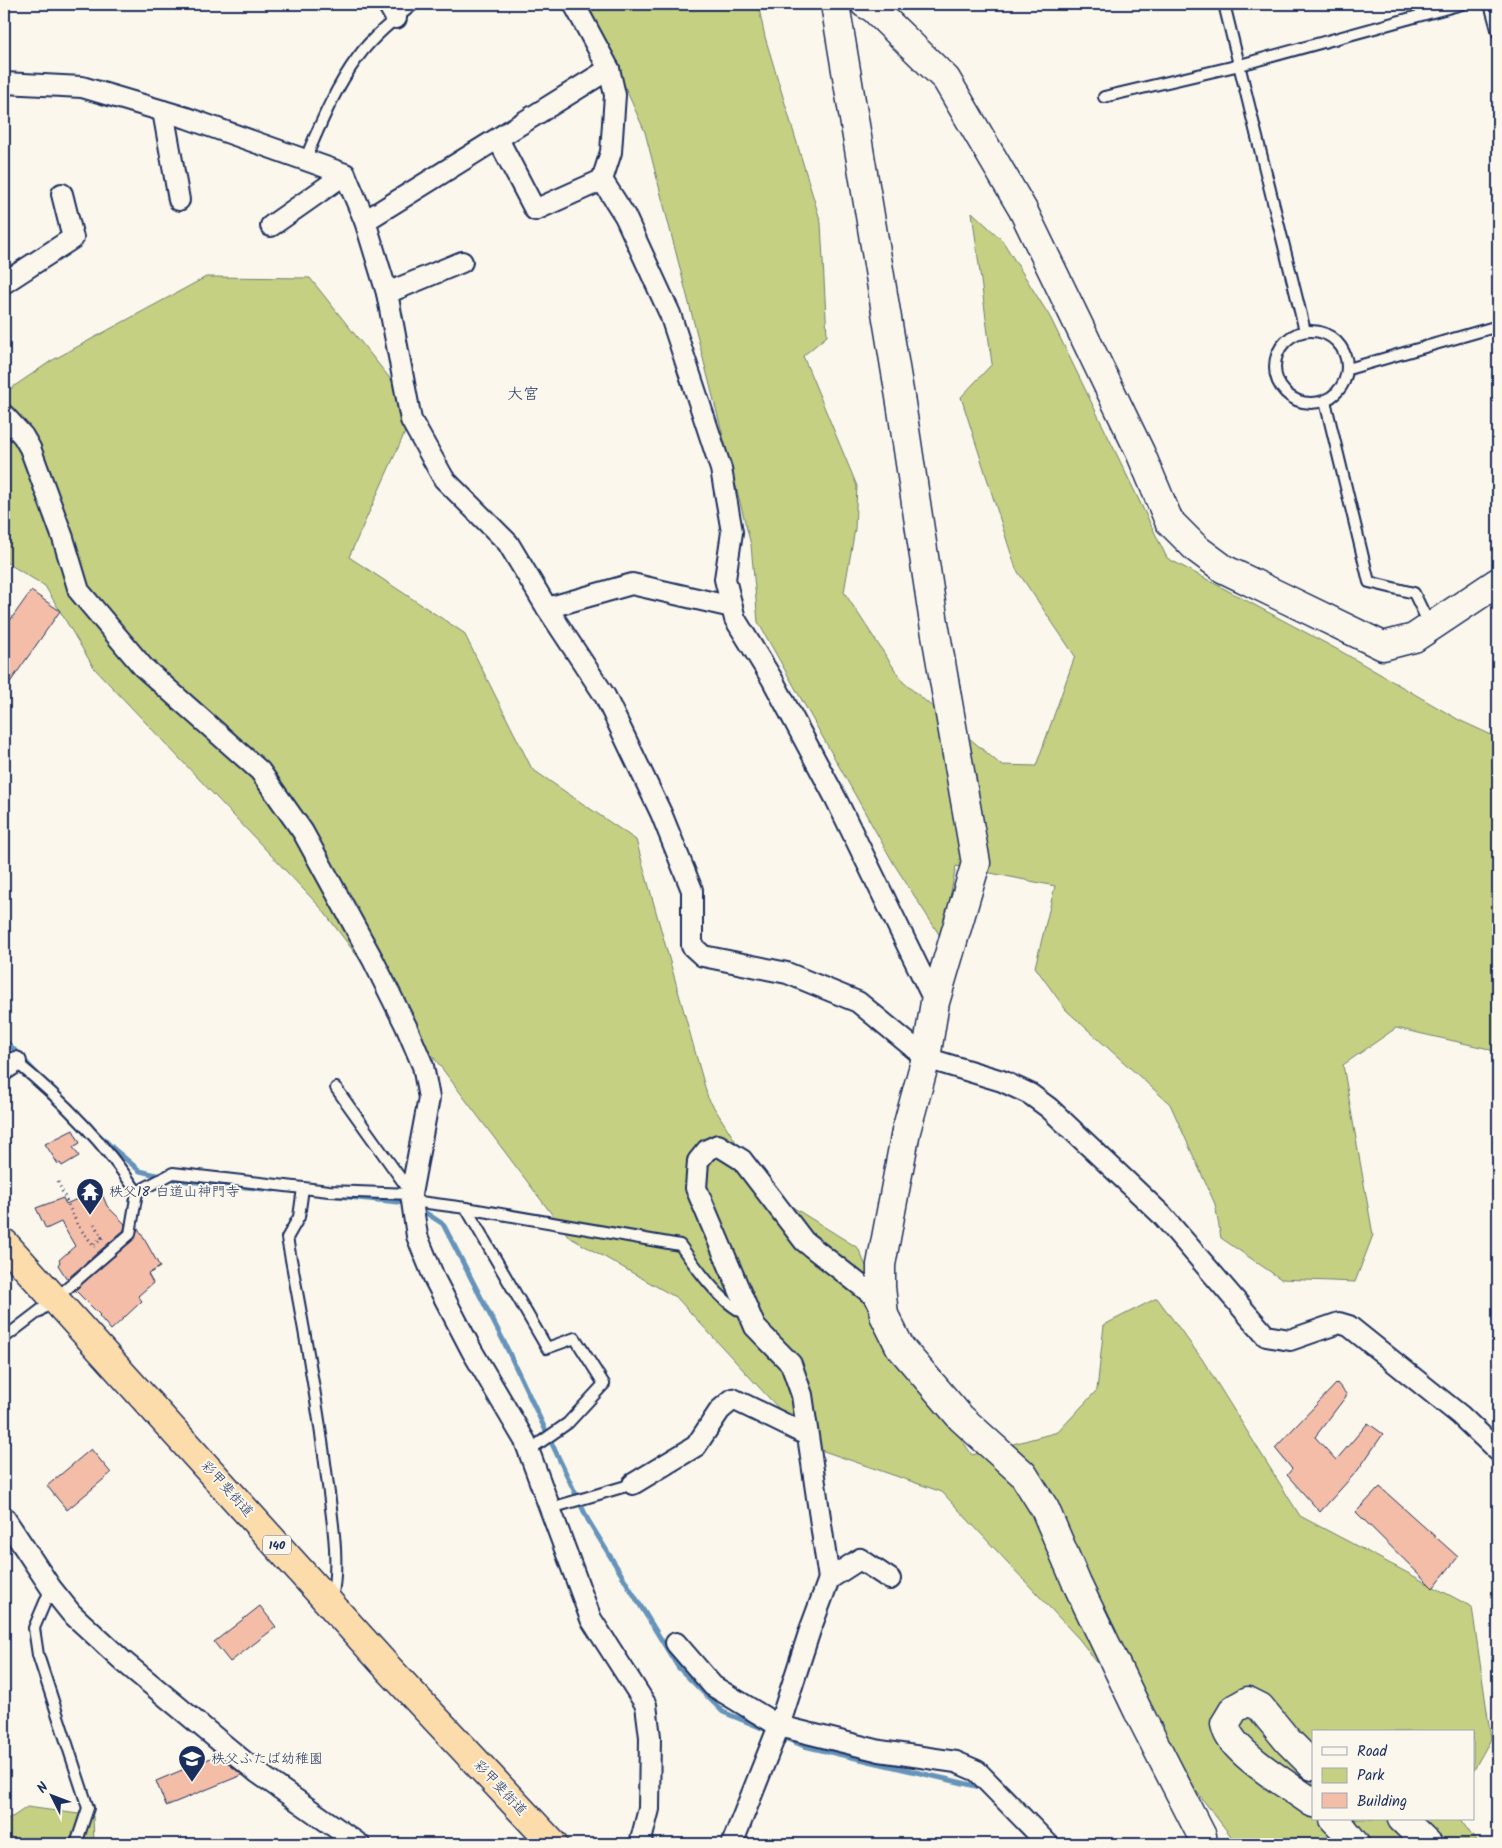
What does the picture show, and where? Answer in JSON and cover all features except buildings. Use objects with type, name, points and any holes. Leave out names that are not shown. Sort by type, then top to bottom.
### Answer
[{"type":"highway","name":"彩甲斐街道","points":[[4,1243],[331,1605],[553,1844]]},
{"type":"street","points":[[498,139],[535,210],[602,180],[611,152],[615,95],[609,69],[574,4]]},
{"type":"street","points":[[835,4],[901,403],[934,623],[976,863],[935,1002],[926,1058],[906,1131],[881,1265],[884,1314]]},
{"type":"street","points":[[865,4],[873,8],[946,79],[1023,210],[1140,452],[1169,521],[1197,549],[1224,570],[1383,646],[1414,638],[1498,582]]},
{"type":"street","points":[[365,221],[609,69]]},
{"type":"street","points":[[4,83],[82,87],[163,111],[345,174],[365,221],[387,293],[411,420],[444,479],[508,543],[547,608],[605,696],[661,813],[692,890],[692,946],[703,956],[787,973],[858,1002],[926,1058],[1002,1081],[1030,1094],[1049,1108],[1162,1215],[1266,1336],[1290,1340],[1339,1322],[1349,1326],[1460,1415],[1498,1451]]},
{"type":"street","points":[[163,111],[179,200]]},
{"type":"street","points":[[271,226],[345,174]]},
{"type":"street","points":[[602,180],[625,216],[670,314],[721,469],[732,532],[724,580],[735,619],[772,679],[836,799],[935,1002]]},
{"type":"street","points":[[4,283],[73,238],[62,194]]},
{"type":"street","points":[[387,293],[462,262]]},
{"type":"street","points":[[4,415],[23,436],[30,448],[63,538],[79,591],[142,667],[260,771],[303,832],[373,960],[406,1026],[423,1066],[429,1098],[412,1197],[417,1236],[435,1280],[472,1351],[525,1441],[592,1620],[646,1705],[650,1737],[649,1809],[640,1844]]},
{"type":"street","points":[[547,608],[632,584],[732,607]]},
{"type":"street","points":[[732,1844],[779,1726],[810,1630],[829,1579],[802,1395],[791,1364],[755,1327],[696,1188],[698,1161],[706,1150],[718,1145],[742,1160],[804,1241],[873,1295],[900,1347],[961,1418],[1023,1474],[1045,1509],[1077,1584],[1138,1711],[1202,1836],[1203,1844]]},
{"type":"street","points":[[633,1484],[696,1446],[720,1410],[733,1399],[807,1435]]},
{"type":"street","points":[[4,1516],[70,1614],[130,1667],[258,1772],[359,1844]]},
{"type":"street","points":[[829,1579],[860,1559],[890,1579]]},
{"type":"street","points":[[676,1643],[713,1686],[779,1726],[880,1751],[956,1762],[977,1771],[1048,1844]]},
{"type":"street","points":[[1312,1765],[1288,1741],[1260,1707],[1248,1701],[1234,1710],[1225,1724],[1228,1735],[1242,1751],[1312,1802]]},
{"type":"street","points":[[1335,1820],[1355,1844]]},
{"type":"street","points":[[1403,1820],[1428,1844]]},
{"type":"lane","points":[[305,160],[332,99],[358,56],[392,11],[414,4]]},
{"type":"lane","points":[[1224,4],[1305,331]]},
{"type":"lane","points":[[1104,97],[1240,65],[1462,4]]},
{"type":"lane","points":[[1490,4],[1498,33]]},
{"type":"lane","points":[[1348,369],[1498,326]]},
{"type":"lane","points":[[1305,331],[1325,333],[1337,341],[1346,354],[1348,369],[1342,388],[1325,402],[1301,403],[1281,389],[1276,378],[1275,365],[1278,353],[1289,339],[1305,331]]},
{"type":"lane","points":[[1325,402],[1369,582],[1414,593],[1430,626]]},
{"type":"lane","points":[[4,1338],[55,1299],[130,1234],[137,1192],[120,1166],[67,1110],[10,1066]]},
{"type":"lane","points":[[336,1088],[412,1197]]},
{"type":"lane","points":[[137,1192],[173,1173],[329,1191],[412,1197],[680,1245],[704,1278],[738,1311],[750,1315]]},
{"type":"lane","points":[[304,1188],[299,1217],[287,1238],[320,1419],[333,1522],[335,1582],[331,1605]]},
{"type":"lane","points":[[466,1208],[547,1348],[575,1338],[604,1384],[568,1423],[528,1451]]},
{"type":"lane","points":[[551,1508],[633,1484]]},
{"type":"lane","points":[[51,1588],[34,1628],[38,1656],[88,1808],[76,1844]]},
{"type":"path","points":[[58,1182],[78,1226],[103,1258]]},
{"type":"path","points":[[94,1224],[102,1238]]},
{"type":"green space","points":[[588,4],[758,4],[765,37],[821,223],[827,336],[803,356],[857,486],[855,529],[844,592],[903,682],[1001,765],[1036,766],[1075,656],[1016,569],[961,397],[992,364],[972,212],[1002,240],[1050,317],[1167,558],[1342,652],[1459,720],[1498,738],[1498,1053],[1485,1048],[1396,1028],[1343,1065],[1373,1235],[1355,1282],[1281,1279],[1221,1238],[1215,1204],[1170,1104],[1066,1010],[1035,967],[1055,886],[956,866],[942,939],[894,864],[758,622],[751,545],[645,132]]},
{"type":"green space","points":[[206,277],[310,278],[415,410],[349,557],[464,633],[532,769],[636,840],[708,1098],[767,1191],[858,1248],[909,1361],[972,1455],[1058,1432],[1097,1390],[1104,1325],[1157,1298],[1202,1359],[1300,1516],[1472,1607],[1491,1739],[1474,1769],[1474,1730],[1312,1730],[1312,1820],[1461,1820],[1478,1844],[1237,1844],[1079,1639],[942,1492],[815,1448],[677,1298],[569,1237],[321,908],[94,668],[45,586],[4,561],[4,397],[7,391],[51,361]]},
{"type":"green space","points":[[27,1807],[93,1816],[94,1844],[4,1844],[4,1820]]},
{"type":"waterway","points":[[4,1039],[38,1075]]},
{"type":"waterway","points":[[94,1130],[140,1171],[177,1180],[273,1190]]},
{"type":"waterway","points":[[337,1196],[408,1203]]},
{"type":"waterway","points":[[420,1209],[443,1224],[503,1340],[588,1520],[678,1667],[723,1712],[772,1732]]},
{"type":"waterway","points":[[780,1736],[804,1746],[980,1787],[983,1790]]},
{"type":"place","name":"秩父18 白道山神門寺","points":[[90,1216]]},
{"type":"place","name":"秩父ふたば幼稚園","points":[[192,1783]]},
{"type":"district","name":"大宮","points":[[523,394]]}]
